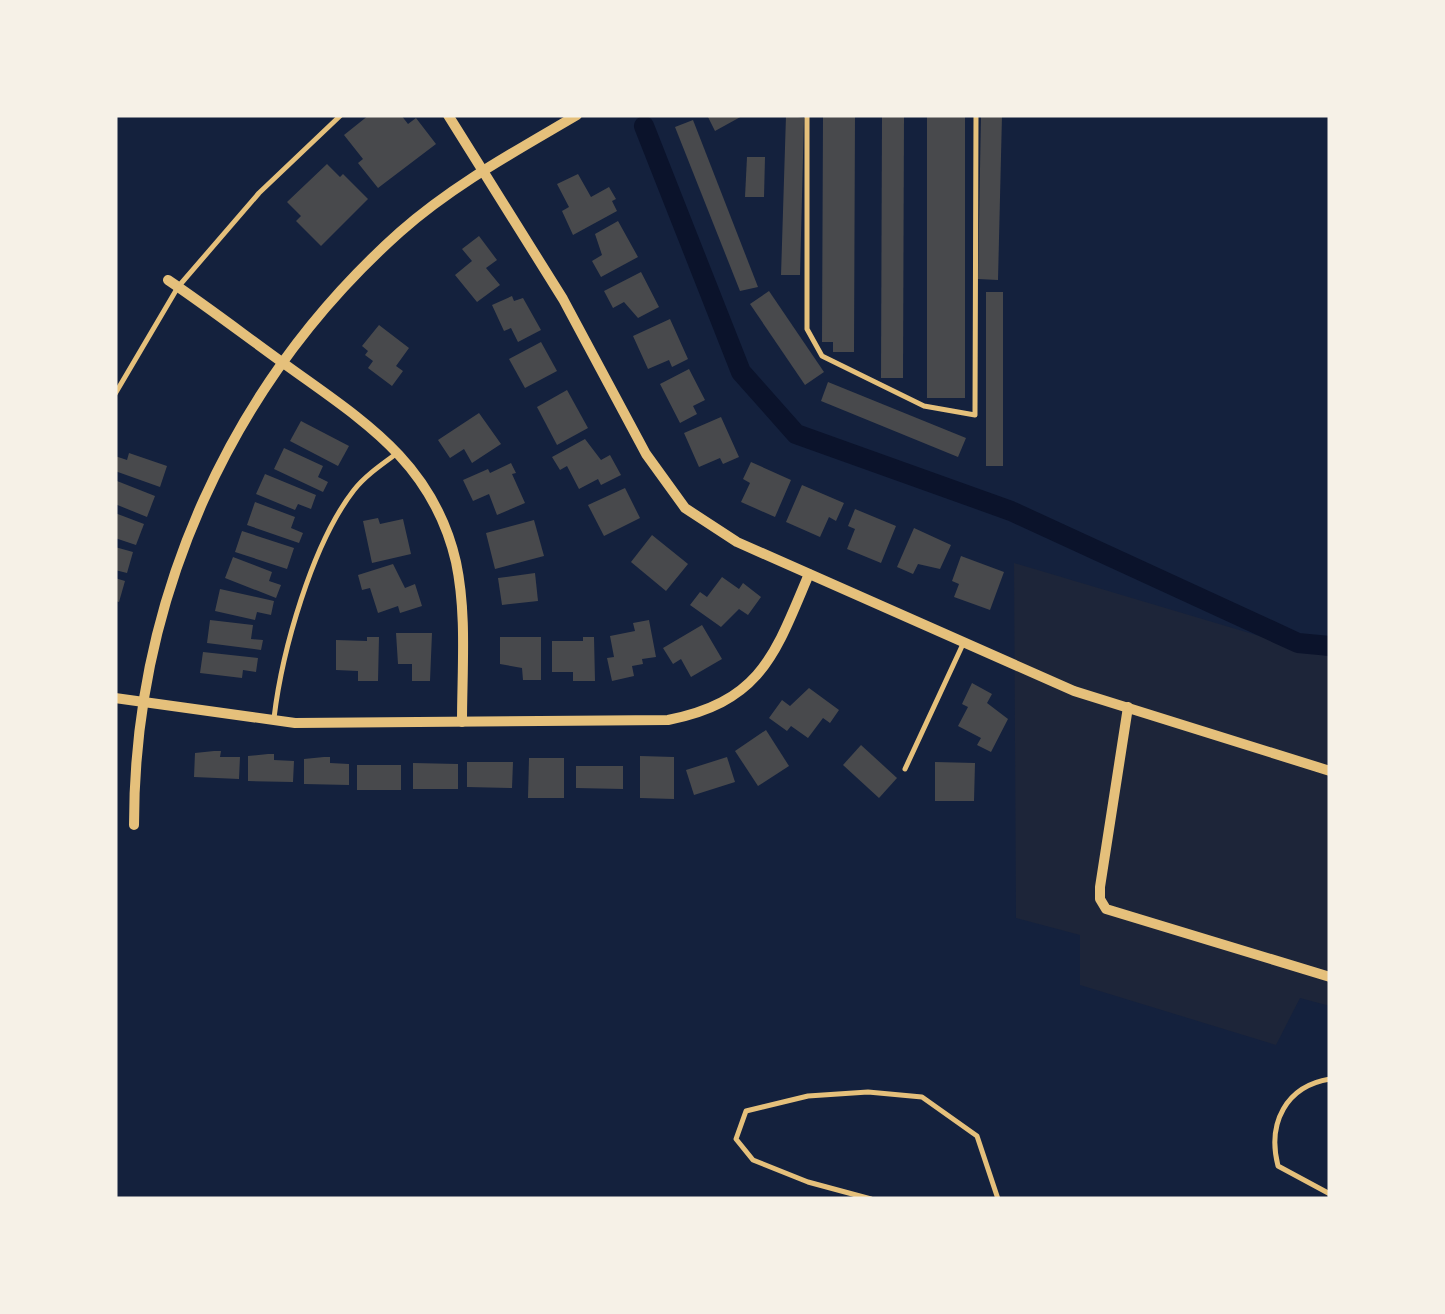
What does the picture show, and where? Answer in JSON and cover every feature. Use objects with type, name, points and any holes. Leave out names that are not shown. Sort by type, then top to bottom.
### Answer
[{"type":"street","points":[[448,115],[572,315],[662,481],[685,508],[711,527],[809,574],[1074,691],[1330,771]]},
{"type":"street","points":[[134,824],[143,702],[164,605],[196,515],[242,422],[318,316],[385,247],[422,214],[484,170],[577,115]]},
{"type":"street","points":[[173,283],[356,413],[398,452],[431,501],[455,558],[462,603],[462,722]]},
{"type":"street","points":[[115,698],[274,721],[668,720],[713,709],[743,691],[766,666],[809,574]]},
{"type":"street","points":[[1128,706],[1100,887],[1100,899],[1106,908],[1330,977]]},
{"type":"lane","points":[[115,394],[173,283],[340,115]]},
{"type":"lane","points":[[807,115],[807,329],[814,342],[822,356],[924,406],[975,414],[976,115]]},
{"type":"lane","points":[[274,721],[288,643],[306,588],[332,530],[354,490],[398,452]]},
{"type":"lane","points":[[905,770],[964,641]]},
{"type":"lane","points":[[1330,1079],[1314,1082],[1292,1095],[1280,1115],[1275,1138],[1278,1166],[1330,1194]]},
{"type":"lane","points":[[871,1199],[808,1182],[753,1160],[736,1138],[746,1111],[808,1096],[868,1092],[922,1097],[977,1136],[998,1199]]},
{"type":"shaded area","points":[[1014,563],[1330,657],[1330,1006],[1300,998],[1276,1045],[1080,985],[1080,935],[1016,918]]},
{"type":"building","points":[[369,115],[401,115],[408,124],[416,118],[436,144],[378,188],[358,163],[363,159],[344,135]]},
{"type":"building","points":[[707,115],[744,115],[715,131]]},
{"type":"building","points":[[786,115],[804,118],[800,275],[781,275]]},
{"type":"building","points":[[823,115],[855,115],[854,352],[833,352],[833,342],[822,342]]},
{"type":"building","points":[[882,115],[904,115],[903,378],[881,378]]},
{"type":"building","points":[[927,115],[965,115],[965,398],[927,398]]},
{"type":"building","points":[[981,115],[1002,115],[998,280],[978,279]]},
{"type":"building","points":[[693,120],[758,287],[740,291],[675,127]]},
{"type":"building","points":[[747,157],[765,157],[764,197],[745,197]]},
{"type":"building","points":[[327,164],[368,199],[321,246],[296,221],[301,216],[287,202]]},
{"type":"building","points":[[578,174],[591,197],[609,187],[617,211],[573,235],[562,211],[569,207],[557,184]]},
{"type":"building","points":[[618,221],[638,257],[601,277],[592,261],[602,255],[595,234]]},
{"type":"building","points":[[479,236],[497,260],[486,268],[500,285],[477,302],[455,275],[472,261],[462,249]]},
{"type":"building","points":[[641,272],[659,307],[638,318],[624,302],[613,308],[604,291]]},
{"type":"building","points":[[769,291],[824,372],[805,385],[750,304]]},
{"type":"building","points":[[986,292],[1003,292],[1003,466],[986,466]]},
{"type":"building","points":[[512,296],[514,301],[523,298],[541,330],[518,342],[511,328],[504,331],[492,305]]},
{"type":"building","points":[[670,319],[688,359],[672,367],[669,360],[648,369],[633,336]]},
{"type":"building","points":[[379,325],[409,348],[396,366],[403,371],[392,386],[368,368],[373,361],[362,346]]},
{"type":"building","points":[[541,342],[557,371],[525,388],[509,359]]},
{"type":"building","points":[[689,369],[705,400],[693,406],[697,414],[680,423],[660,384]]},
{"type":"building","points":[[828,382],[966,438],[958,457],[821,401]]},
{"type":"building","points":[[567,390],[588,428],[557,445],[537,407]]},
{"type":"building","points":[[479,413],[501,444],[472,463],[464,449],[450,458],[438,440]]},
{"type":"building","points":[[721,417],[739,457],[723,464],[720,458],[699,467],[684,433]]},
{"type":"building","points":[[301,421],[349,446],[338,466],[290,441]]},
{"type":"building","points":[[585,439],[601,460],[610,455],[621,475],[601,485],[598,479],[579,489],[567,466],[560,470],[552,457]]},
{"type":"building","points":[[284,448],[323,466],[318,477],[328,482],[323,492],[274,469]]},
{"type":"building","points":[[129,453],[167,466],[160,487],[115,471],[115,456],[127,460]]},
{"type":"building","points":[[751,462],[791,480],[775,517],[741,502],[750,483],[743,479]]},
{"type":"building","points":[[511,463],[525,503],[497,515],[489,494],[473,501],[463,480]]},
{"type":"building","points":[[265,474],[316,495],[311,509],[298,504],[295,510],[256,494]]},
{"type":"building","points":[[117,481],[155,496],[147,517],[115,504]]},
{"type":"building","points":[[802,485],[844,503],[836,521],[829,517],[820,537],[786,522]]},
{"type":"building","points":[[625,488],[640,518],[604,536],[588,505]]},
{"type":"building","points":[[255,502],[295,517],[291,528],[303,533],[299,543],[247,525]]},
{"type":"building","points":[[855,509],[896,526],[881,563],[847,549],[855,529],[848,526]]},
{"type":"building","points":[[115,513],[144,524],[136,545],[115,538]]},
{"type":"building","points":[[378,518],[380,524],[403,519],[411,554],[372,563],[363,521]]},
{"type":"building","points":[[534,520],[544,556],[495,569],[486,533]]},
{"type":"building","points":[[914,528],[951,545],[940,569],[918,564],[913,574],[897,567]]},
{"type":"building","points":[[242,531],[294,548],[287,569],[235,552]]},
{"type":"building","points":[[652,535],[688,564],[666,591],[631,562]]},
{"type":"building","points":[[115,547],[133,552],[127,573],[115,570]]},
{"type":"building","points":[[961,556],[1004,572],[990,610],[954,597],[959,584],[952,581]]},
{"type":"building","points":[[233,557],[272,572],[269,581],[281,585],[276,598],[225,578]]},
{"type":"building","points":[[393,564],[405,588],[415,584],[422,606],[400,613],[398,606],[378,613],[370,588],[362,590],[358,575]]},
{"type":"building","points":[[535,573],[538,601],[502,605],[498,578]]},
{"type":"building","points":[[722,577],[739,589],[743,583],[761,597],[748,615],[739,609],[721,627],[690,605],[700,592],[707,597]]},
{"type":"building","points":[[115,578],[125,581],[119,602],[115,601]]},
{"type":"building","points":[[220,589],[274,601],[271,615],[257,612],[255,620],[215,611]]},
{"type":"building","points":[[210,620],[253,625],[251,639],[263,640],[261,650],[207,643]]},
{"type":"building","points":[[649,620],[656,657],[642,659],[643,664],[632,666],[634,676],[612,681],[607,658],[614,657],[610,636],[635,631],[633,623]]},
{"type":"building","points":[[702,625],[722,659],[691,677],[681,659],[673,664],[663,648]]},
{"type":"building","points":[[396,633],[432,633],[430,681],[412,681],[412,664],[398,664]]},
{"type":"building","points":[[367,637],[379,637],[378,681],[358,681],[358,671],[336,670],[336,640],[367,641]]},
{"type":"building","points":[[500,637],[541,637],[541,680],[523,680],[522,668],[500,664]]},
{"type":"building","points":[[583,637],[594,637],[595,681],[573,681],[573,672],[552,672],[552,641],[583,641]]},
{"type":"building","points":[[203,652],[258,658],[256,672],[243,670],[242,678],[200,673]]},
{"type":"building","points":[[972,683],[992,694],[987,703],[1008,719],[991,752],[977,745],[981,738],[958,726],[968,707],[962,704]]},
{"type":"building","points":[[809,688],[839,710],[830,723],[823,718],[808,738],[791,726],[787,731],[769,718],[782,700],[790,706]]},
{"type":"building","points":[[766,730],[789,766],[758,786],[735,751]]},
{"type":"building","points":[[861,745],[897,778],[879,798],[843,765]]},
{"type":"building","points":[[221,751],[220,757],[240,757],[239,779],[194,777],[195,753]]},
{"type":"building","points":[[274,754],[274,760],[294,761],[293,782],[248,781],[248,756]]},
{"type":"building","points":[[640,756],[674,757],[674,799],[640,798]]},
{"type":"building","points":[[330,757],[330,763],[349,764],[349,785],[304,784],[304,759]]},
{"type":"building","points":[[727,757],[735,782],[694,795],[686,770]]},
{"type":"building","points":[[529,758],[564,758],[564,798],[528,798]]},
{"type":"building","points":[[467,762],[513,762],[512,788],[467,787]]},
{"type":"building","points":[[935,762],[975,763],[974,801],[935,801]]},
{"type":"building","points":[[413,763],[458,764],[458,789],[413,789]]},
{"type":"building","points":[[357,765],[401,765],[401,790],[357,790]]},
{"type":"building","points":[[576,766],[623,766],[623,789],[576,788]]},
{"type":"waterway","points":[[644,126],[741,372],[796,434],[1011,511],[1298,643],[1330,646]]}]
